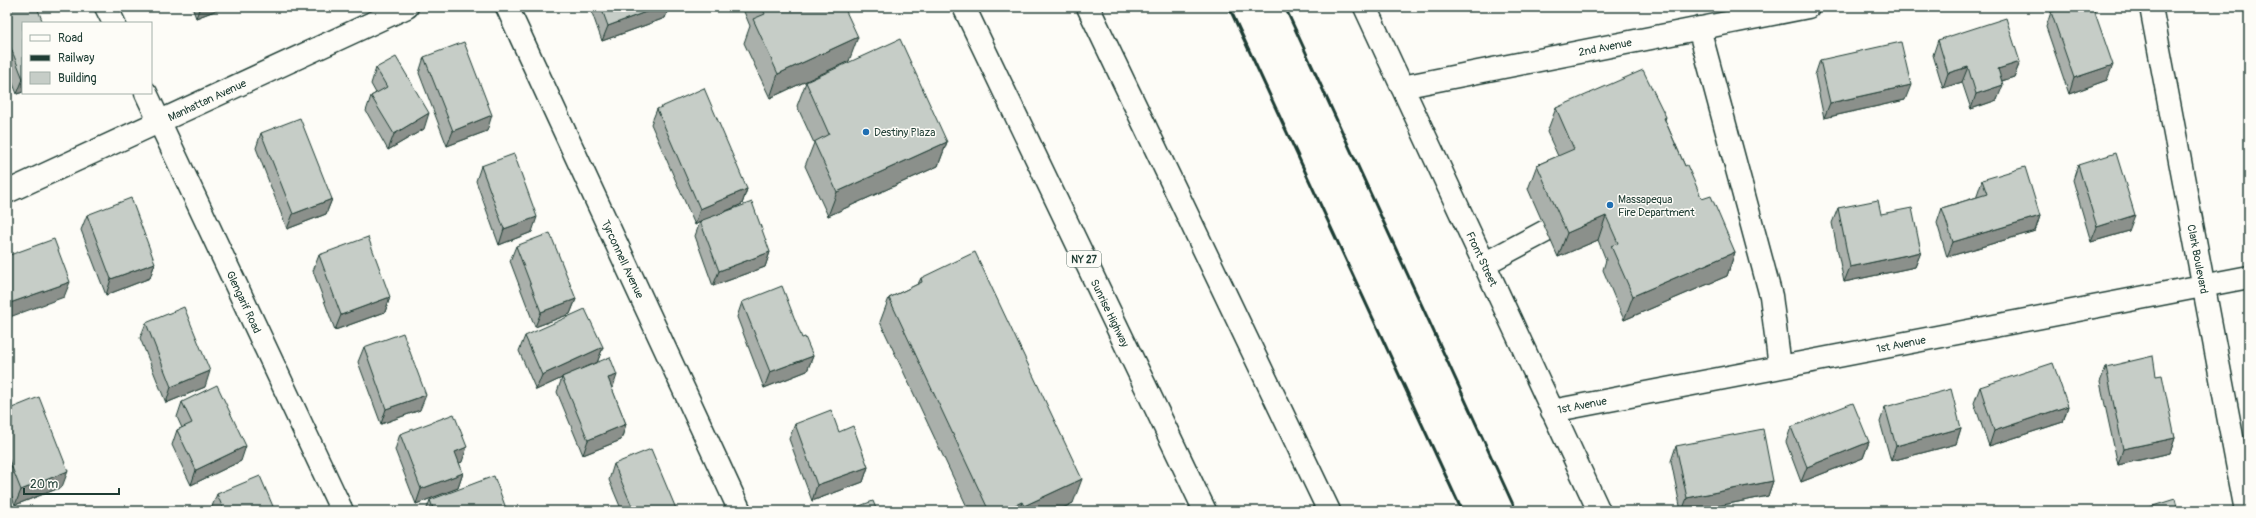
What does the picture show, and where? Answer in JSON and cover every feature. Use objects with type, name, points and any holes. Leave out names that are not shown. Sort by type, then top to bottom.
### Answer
[{"type":"main road","points":[[106,7],[114,22]]},
{"type":"main road","name":"Manhattan Avenue","points":[[7,192],[407,7]]},
{"type":"main road","name":"Tyrconnell Avenue","points":[[507,7],[740,511]]},
{"type":"main road","name":"Sunrise Highway","points":[[964,7],[1205,511]]},
{"type":"main road","points":[[1088,7],[1329,511]]},
{"type":"main road","name":"Front Street","points":[[1365,7],[1599,511]]},
{"type":"main road","name":"2nd Avenue","points":[[1402,87],[1808,7]]},
{"type":"main road","name":"Clark Boulevard","points":[[2150,7],[2246,511]]},
{"type":"main road","points":[[1699,28],[1771,296],[1780,367]]},
{"type":"main road","name":"Glengarif Road","points":[[146,94],[342,511]]},
{"type":"main road","points":[[1484,264],[1546,231]]},
{"type":"main road","name":"1st Avenue","points":[[1552,411],[2249,277]]},
{"type":"building","points":[[7,7],[37,7],[43,22],[22,22],[22,76],[7,38]]},
{"type":"building","points":[[601,7],[659,7],[608,26]]},
{"type":"building","points":[[762,7],[844,7],[858,37],[778,74],[753,19],[765,14]]},
{"type":"building","points":[[2066,7],[2093,7],[2113,65],[2074,78],[2051,12]]},
{"type":"building","points":[[2006,18],[2020,62],[1998,69],[2003,85],[1976,94],[1968,67],[1948,73],[1938,40]]},
{"type":"building","name":"Destiny Plaza","points":[[900,39],[947,142],[837,192],[814,142],[829,134],[806,82]]},
{"type":"building","points":[[464,42],[492,115],[453,131],[424,57]]},
{"type":"building","points":[[1901,42],[1911,85],[1830,103],[1820,60]]},
{"type":"building","points":[[396,57],[429,113],[394,134],[371,96],[387,87],[376,68]]},
{"type":"building","name":"Massapequa Fire Department","points":[[1643,70],[1666,117],[1664,118],[1685,166],[1687,165],[1702,199],[1711,196],[1735,252],[1633,296],[1611,246],[1618,243],[1606,216],[1567,233],[1537,165],[1574,149],[1556,108]]},
{"type":"building","points":[[704,88],[747,189],[700,209],[657,109]]},
{"type":"building","points":[[300,118],[332,199],[293,214],[261,133]]},
{"type":"building","points":[[2116,153],[2135,215],[2097,227],[2078,165]]},
{"type":"building","points":[[514,154],[537,217],[504,229],[481,166]]},
{"type":"building","points":[[2025,167],[2040,216],[1953,242],[1942,208],[1987,194],[1982,180]]},
{"type":"building","points":[[131,198],[155,263],[111,279],[87,215]]},
{"type":"building","points":[[1878,200],[1881,214],[1912,208],[1921,252],[1850,267],[1838,208]]},
{"type":"building","points":[[752,202],[770,252],[719,271],[700,221]]},
{"type":"building","points":[[550,233],[576,299],[541,312],[516,246]]},
{"type":"building","points":[[368,237],[390,297],[341,315],[319,255]]},
{"type":"building","points":[[54,239],[70,282],[7,304],[7,256]]},
{"type":"building","points":[[975,252],[1082,479],[1024,506],[1022,502],[1002,511],[989,511],[889,298],[922,282],[921,278]]},
{"type":"building","points":[[782,286],[802,338],[805,337],[813,356],[770,372],[742,302]]},
{"type":"building","points":[[184,307],[210,371],[171,387],[146,323]]},
{"type":"building","points":[[585,309],[603,347],[542,375],[525,336]]},
{"type":"building","points":[[403,333],[426,395],[386,409],[364,347]]},
{"type":"building","points":[[2153,356],[2156,376],[2162,375],[2175,438],[2123,449],[2106,367]]},
{"type":"building","points":[[610,357],[617,375],[608,378],[626,424],[588,440],[562,377]]},
{"type":"building","points":[[2053,363],[2068,406],[1994,431],[1980,387]]},
{"type":"building","points":[[217,385],[246,446],[196,470],[177,430],[192,423],[182,402]]},
{"type":"building","points":[[1951,389],[1961,428],[1896,446],[1885,407]]},
{"type":"building","points":[[39,397],[68,471],[21,490],[7,455],[7,410]]},
{"type":"building","points":[[1853,403],[1869,442],[1807,467],[1791,427]]},
{"type":"building","points":[[831,410],[839,432],[853,426],[868,467],[817,485],[795,424]]},
{"type":"building","points":[[454,414],[467,447],[455,452],[463,473],[421,489],[400,434]]},
{"type":"building","points":[[1763,429],[1773,481],[1687,498],[1676,446]]},
{"type":"building","points":[[651,449],[677,511],[634,511],[614,464]]},
{"type":"building","points":[[260,476],[275,511],[224,511],[217,494]]},
{"type":"building","points":[[494,476],[507,511],[434,511],[430,500]]},
{"type":"building","points":[[2175,499],[2178,511],[2137,511]]},
{"type":"building","points":[[873,501],[877,511],[846,511]]},
{"type":"building","points":[[84,507],[86,511],[74,511]]},
{"type":"railway","points":[[1229,7],[1462,511]]},
{"type":"railway","points":[[1285,7],[1516,511]]},
{"type":"place","name":"Destiny Plaza","points":[[866,132]]},
{"type":"place","name":"Massapequa Fire Department","points":[[1610,205]]}]
